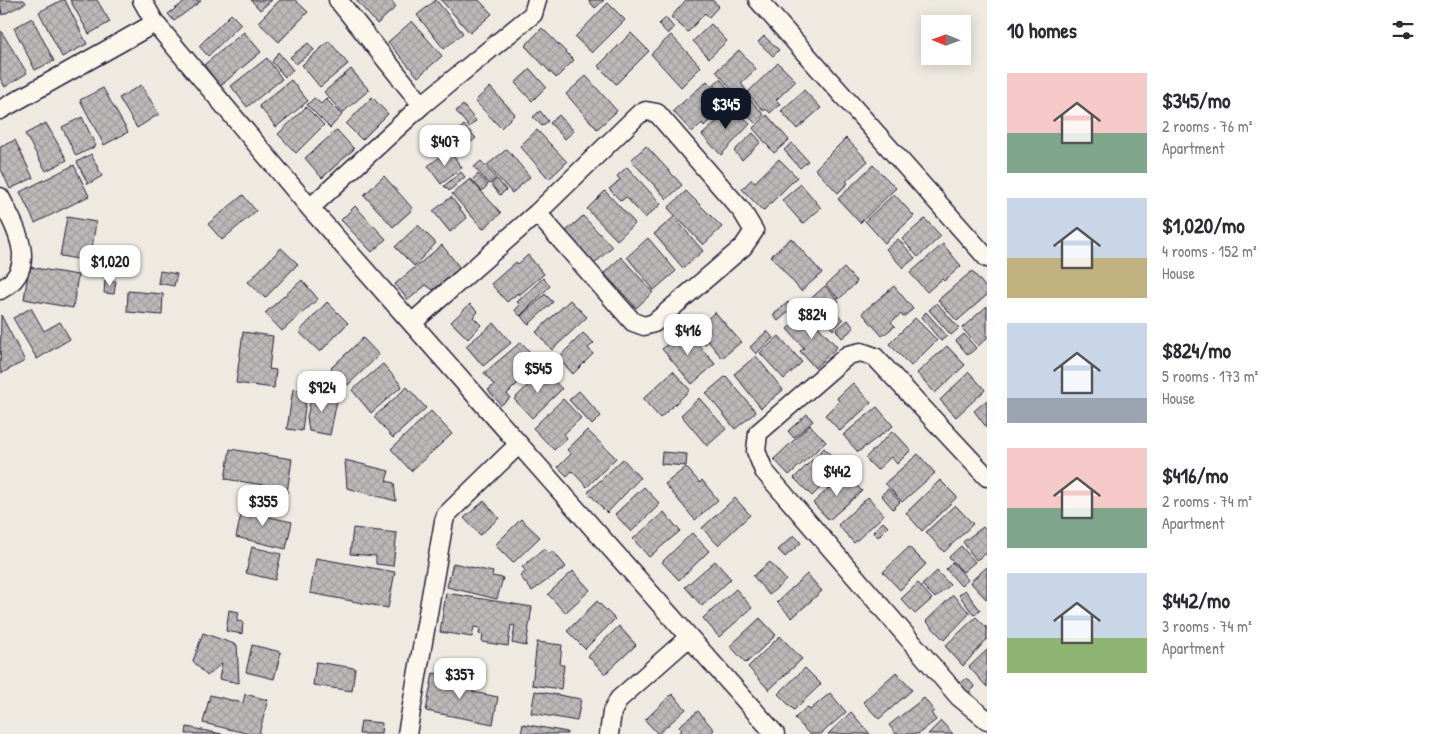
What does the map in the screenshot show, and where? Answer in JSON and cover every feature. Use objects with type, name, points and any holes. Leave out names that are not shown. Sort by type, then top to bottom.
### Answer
[{"type":"street","points":[[142,0],[156,23],[310,208],[414,322],[518,445],[775,734]]},
{"type":"street","points":[[338,0],[422,105]]},
{"type":"street","points":[[310,208],[422,105],[533,14],[537,0]]},
{"type":"street","points":[[758,0],[987,258]]},
{"type":"street","points":[[0,110],[156,23]]},
{"type":"street","points":[[414,322],[537,213],[639,114],[646,111],[658,113],[742,211],[754,231],[743,247],[654,323],[644,326],[633,322],[537,213]]},
{"type":"street","points":[[0,197],[17,230],[22,257],[20,274],[12,284],[0,290]]},
{"type":"street","points":[[987,476],[875,357],[860,352],[848,355],[758,434],[756,452],[764,471],[959,697],[987,720]]},
{"type":"street","points":[[407,734],[444,520],[446,515],[518,445]]},
{"type":"street","points":[[609,734],[612,712],[619,699],[688,638]]},
{"type":"building","points":[[0,0],[24,0],[26,3],[2,15]]},
{"type":"building","points":[[65,0],[87,44],[62,57],[39,12]]},
{"type":"building","points":[[70,0],[97,0],[110,22],[89,34]]},
{"type":"building","points":[[187,0],[201,1],[174,21],[168,14]]},
{"type":"building","points":[[251,0],[272,0],[260,10]]},
{"type":"building","points":[[280,0],[295,0],[308,12],[279,42],[258,22]]},
{"type":"building","points":[[356,0],[391,0],[396,7],[377,24]]},
{"type":"building","points":[[436,0],[463,33],[444,49],[417,15]]},
{"type":"building","points":[[441,0],[479,0],[492,14],[470,33]]},
{"type":"building","points":[[588,0],[604,0],[595,8]]},
{"type":"building","points":[[686,0],[712,0],[719,6],[709,17],[705,13],[688,32],[671,17]]},
{"type":"building","points":[[608,3],[625,20],[592,53],[575,37]]},
{"type":"building","points":[[231,14],[241,24],[208,56],[199,46]]},
{"type":"building","points":[[32,18],[54,61],[35,70],[14,28]]},
{"type":"building","points":[[666,18],[674,28],[668,34],[659,24]]},
{"type":"building","points":[[412,21],[442,56],[418,77],[388,42]]},
{"type":"building","points":[[711,24],[727,41],[709,58],[693,41]]},
{"type":"building","points":[[542,28],[574,60],[556,78],[525,46]]},
{"type":"building","points":[[1,31],[27,73],[5,87],[0,78]]},
{"type":"building","points":[[244,32],[261,52],[220,86],[204,65]]},
{"type":"building","points":[[631,33],[649,51],[616,84],[598,66]]},
{"type":"building","points":[[671,35],[701,67],[681,87],[651,54]]},
{"type":"building","points":[[764,36],[779,50],[773,56],[758,42]]},
{"type":"building","points":[[329,41],[348,64],[320,87],[302,65]]},
{"type":"building","points":[[308,43],[314,50],[296,64],[290,57]]},
{"type":"building","points":[[739,50],[756,69],[741,83],[746,90],[738,97],[716,71]]},
{"type":"building","points":[[278,52],[293,70],[285,77],[272,62]]},
{"type":"building","points":[[267,58],[282,79],[247,107],[231,86]]},
{"type":"building","points":[[778,63],[796,81],[776,100],[780,104],[770,113],[766,109],[764,111],[747,93]]},
{"type":"building","points":[[351,69],[369,90],[342,113],[324,92]]},
{"type":"building","points":[[530,69],[546,87],[532,101],[515,83]]},
{"type":"building","points":[[586,76],[617,111],[597,129],[566,94]]},
{"type":"building","points":[[720,79],[736,98],[730,104],[713,85]]},
{"type":"building","points":[[291,80],[308,101],[276,127],[259,106]]},
{"type":"building","points":[[707,81],[725,100],[715,109],[718,112],[704,126],[702,123],[692,132],[673,111]]},
{"type":"building","points":[[141,85],[159,114],[137,128],[119,98]]},
{"type":"building","points":[[490,87],[515,114],[501,128],[475,101]]},
{"type":"building","points":[[103,88],[128,132],[104,145],[80,100]]},
{"type":"building","points":[[804,90],[821,108],[797,129],[781,111]]},
{"type":"building","points":[[372,97],[388,114],[362,140],[346,124]]},
{"type":"building","points":[[748,97],[764,115],[755,123],[738,105]]},
{"type":"building","points":[[314,98],[321,104],[326,99],[342,115],[330,128],[307,105]]},
{"type":"building","points":[[463,105],[476,121],[469,127],[456,111]]},
{"type":"building","points":[[733,106],[750,124],[721,155],[702,135]]},
{"type":"building","points":[[306,107],[324,125],[296,153],[278,134]]},
{"type":"building","points":[[540,111],[548,121],[542,126],[533,117]]},
{"type":"building","points":[[559,115],[574,131],[565,139],[550,123]]},
{"type":"building","points":[[767,115],[789,140],[774,153],[753,128]]},
{"type":"building","points":[[82,117],[96,146],[76,156],[62,127]]},
{"type":"building","points":[[46,123],[67,160],[46,171],[25,134]]},
{"type":"building","points":[[464,125],[476,138],[466,146],[455,133]]},
{"type":"building","points":[[337,130],[354,149],[322,178],[305,158]]},
{"type":"building","points":[[537,130],[567,162],[549,179],[520,146]]},
{"type":"building","points":[[753,133],[761,142],[742,160],[734,151]]},
{"type":"building","points":[[846,138],[868,161],[846,181],[848,183],[838,193],[815,169]]},
{"type":"building","points":[[15,140],[33,178],[10,189],[0,167],[0,147]]},
{"type":"building","points":[[792,143],[808,161],[800,168],[784,150]]},
{"type":"building","points":[[646,146],[682,185],[667,199],[631,160]]},
{"type":"building","points":[[507,149],[530,177],[512,193],[487,165]]},
{"type":"building","points":[[449,150],[462,168],[441,184],[428,166]]},
{"type":"building","points":[[91,154],[102,176],[88,184],[77,162]]},
{"type":"building","points":[[779,159],[797,177],[763,211],[742,189],[752,179],[755,182]]},
{"type":"building","points":[[481,161],[496,178],[489,184],[474,167]]},
{"type":"building","points":[[74,165],[89,196],[35,223],[20,192]]},
{"type":"building","points":[[873,165],[896,188],[860,223],[838,199]]},
{"type":"building","points":[[627,167],[661,204],[645,218],[626,197],[621,201],[609,189],[620,180],[617,176]]},
{"type":"building","points":[[461,172],[465,177],[449,191],[444,186]]},
{"type":"building","points":[[478,174],[488,185],[482,191],[472,180]]},
{"type":"building","points":[[384,176],[413,209],[393,227],[364,195]]},
{"type":"building","points":[[470,179],[501,213],[483,229],[452,194]]},
{"type":"building","points":[[497,179],[506,190],[500,195],[491,184]]},
{"type":"building","points":[[801,184],[821,208],[803,224],[782,200]]},
{"type":"building","points":[[605,191],[635,223],[617,240],[587,209]]},
{"type":"building","points":[[686,191],[722,227],[703,245],[668,208]]},
{"type":"building","points":[[894,194],[914,216],[885,243],[865,221]]},
{"type":"building","points":[[243,195],[256,211],[222,240],[208,224]]},
{"type":"building","points":[[451,197],[467,218],[450,232],[433,211]]},
{"type":"building","points":[[355,206],[386,239],[372,252],[341,220]]},
{"type":"building","points":[[583,216],[612,247],[594,264],[565,232]]},
{"type":"building","points":[[67,217],[96,222],[90,261],[60,256]]},
{"type":"building","points":[[674,217],[703,251],[683,268],[654,234]]},
{"type":"building","points":[[925,219],[941,236],[918,257],[902,239]]},
{"type":"building","points":[[418,225],[436,243],[414,266],[395,247]]},
{"type":"building","points":[[648,238],[676,271],[654,290],[627,257]]},
{"type":"building","points":[[791,238],[822,273],[801,291],[771,256]]},
{"type":"building","points":[[898,239],[915,258],[903,268],[886,249]]},
{"type":"building","points":[[943,244],[961,266],[944,281],[942,279],[927,292],[910,273]]},
{"type":"building","points":[[442,245],[460,268],[433,290],[426,285],[408,300],[395,284]]},
{"type":"building","points":[[281,248],[298,264],[265,298],[248,282]]},
{"type":"building","points":[[528,255],[544,274],[519,295],[518,293],[507,302],[491,284],[516,262],[518,264]]},
{"type":"building","points":[[621,257],[653,292],[636,308],[604,273]]},
{"type":"building","points":[[29,267],[78,275],[73,308],[24,299]]},
{"type":"building","points":[[844,268],[857,282],[839,299],[826,285]]},
{"type":"building","points":[[160,271],[177,274],[174,286],[158,283]]},
{"type":"building","points":[[972,271],[987,289],[987,295],[957,321],[938,300]]},
{"type":"building","points":[[543,278],[550,286],[520,316],[515,310],[520,305],[517,302]]},
{"type":"building","points":[[105,280],[116,281],[114,294],[104,293]]},
{"type":"building","points":[[302,280],[318,299],[282,331],[265,313]]},
{"type":"building","points":[[825,286],[839,301],[832,308],[843,320],[833,330],[807,302]]},
{"type":"building","points":[[894,286],[913,309],[903,317],[901,314],[891,322],[895,326],[882,336],[862,313]]},
{"type":"building","points":[[128,291],[163,294],[162,315],[127,312]]},
{"type":"building","points":[[545,294],[553,302],[528,325],[521,316]]},
{"type":"building","points":[[570,300],[587,317],[552,350],[536,332]]},
{"type":"building","points":[[327,302],[348,323],[320,352],[299,332]]},
{"type":"building","points":[[788,302],[793,308],[778,321],[773,315]]},
{"type":"building","points":[[937,303],[959,328],[951,335],[929,310]]},
{"type":"building","points":[[470,304],[478,312],[473,317],[481,325],[468,339],[451,322]]},
{"type":"building","points":[[987,306],[987,338],[978,346],[962,328]]},
{"type":"building","points":[[31,308],[44,331],[60,322],[70,339],[37,359],[13,318]]},
{"type":"building","points":[[715,312],[741,342],[722,358],[708,341],[705,344],[694,331]]},
{"type":"building","points":[[805,312],[837,347],[815,368],[800,351],[804,348],[787,329]]},
{"type":"building","points":[[926,312],[947,336],[941,341],[921,317]]},
{"type":"building","points":[[1,315],[25,361],[2,373],[0,369]]},
{"type":"building","points":[[915,318],[937,340],[911,366],[889,344]]},
{"type":"building","points":[[848,320],[854,328],[842,338],[836,330]]},
{"type":"building","points":[[494,323],[511,343],[483,366],[466,346]]},
{"type":"building","points":[[685,329],[715,364],[692,384],[662,349]]},
{"type":"building","points":[[767,331],[773,338],[756,354],[750,347]]},
{"type":"building","points":[[243,332],[273,336],[269,369],[276,370],[274,388],[236,383]]},
{"type":"building","points":[[583,333],[594,343],[588,348],[593,354],[573,374],[558,358]]},
{"type":"building","points":[[964,334],[976,348],[968,355],[956,341]]},
{"type":"building","points":[[779,336],[802,362],[784,379],[760,353]]},
{"type":"building","points":[[363,338],[379,355],[348,385],[331,368]]},
{"type":"building","points":[[521,342],[538,361],[517,379],[519,382],[507,394],[510,398],[501,405],[488,390],[494,385],[484,373]]},
{"type":"building","points":[[947,346],[965,365],[935,393],[917,373]]},
{"type":"building","points":[[756,356],[783,390],[761,408],[734,374]]},
{"type":"building","points":[[383,364],[402,386],[371,413],[352,390]]},
{"type":"building","points":[[544,370],[562,389],[532,418],[514,399]]},
{"type":"building","points":[[673,371],[690,390],[660,418],[643,399]]},
{"type":"building","points":[[969,372],[985,390],[956,417],[940,400]]},
{"type":"building","points":[[726,376],[756,412],[735,429],[706,393]]},
{"type":"building","points":[[853,383],[871,403],[840,431],[825,415],[839,401],[837,398]]},
{"type":"building","points":[[407,387],[426,408],[393,438],[374,417]]},
{"type":"building","points":[[293,389],[307,391],[302,431],[287,429]]},
{"type":"building","points":[[313,391],[338,396],[330,435],[309,431],[307,417]]},
{"type":"building","points":[[579,391],[601,416],[592,425],[569,400]]},
{"type":"building","points":[[699,398],[726,429],[707,446],[681,415]]},
{"type":"building","points":[[563,399],[581,418],[564,434],[567,438],[554,450],[533,428]]},
{"type":"building","points":[[987,400],[987,428],[974,411]]},
{"type":"building","points":[[877,407],[893,426],[858,452],[843,435]]},
{"type":"building","points":[[431,411],[452,434],[411,471],[391,449]]},
{"type":"building","points":[[807,414],[813,421],[794,438],[788,431]]},
{"type":"building","points":[[810,425],[826,442],[789,475],[774,459]]},
{"type":"building","points":[[587,430],[616,458],[587,487],[572,471],[567,476],[558,467],[571,454],[567,450]]},
{"type":"building","points":[[893,431],[911,450],[897,464],[891,457],[877,470],[865,458]]},
{"type":"building","points":[[824,448],[842,466],[812,496],[794,478]]},
{"type":"building","points":[[230,449],[292,459],[287,493],[269,491],[270,486],[225,479]]},
{"type":"building","points":[[662,452],[687,454],[686,466],[661,464]]},
{"type":"building","points":[[918,454],[935,473],[902,502],[885,483]]},
{"type":"building","points":[[623,459],[640,478],[607,513],[588,492]]},
{"type":"building","points":[[345,460],[389,471],[386,481],[394,483],[396,501],[347,488]]},
{"type":"building","points":[[686,467],[700,483],[702,480],[718,500],[695,520],[665,484]]},
{"type":"building","points":[[845,473],[862,491],[829,520],[813,503]]},
{"type":"building","points":[[940,480],[957,497],[922,531],[906,513]]},
{"type":"building","points":[[644,487],[660,504],[631,532],[615,514]]},
{"type":"building","points":[[888,489],[900,502],[893,509],[881,495]]},
{"type":"building","points":[[868,497],[884,515],[854,543],[838,525]]},
{"type":"building","points":[[735,498],[750,515],[718,545],[702,528]]},
{"type":"building","points":[[244,501],[267,506],[265,516],[292,522],[286,549],[236,537]]},
{"type":"building","points":[[484,501],[499,518],[480,535],[464,518]]},
{"type":"building","points":[[955,505],[973,524],[944,552],[926,532]]},
{"type":"building","points":[[664,512],[680,531],[649,557],[633,539]]},
{"type":"building","points":[[521,519],[540,537],[513,563],[495,545]]},
{"type":"building","points":[[883,522],[888,527],[878,537],[873,532]]},
{"type":"building","points":[[983,527],[987,533],[987,553],[976,560],[963,542]]},
{"type":"building","points":[[353,528],[397,533],[393,566],[376,564],[376,556],[350,554]]},
{"type":"building","points":[[692,533],[709,551],[679,580],[662,562]]},
{"type":"building","points":[[794,535],[801,543],[785,557],[778,550]]},
{"type":"building","points":[[961,546],[975,562],[963,572],[949,557]]},
{"type":"building","points":[[252,547],[281,554],[275,580],[246,573]]},
{"type":"building","points":[[909,547],[926,564],[900,590],[883,572]]},
{"type":"building","points":[[544,549],[549,554],[553,551],[566,567],[532,591],[520,576],[526,571],[522,567]]},
{"type":"building","points":[[316,558],[395,572],[388,608],[310,593]]},
{"type":"building","points":[[715,561],[731,579],[702,606],[685,587]]},
{"type":"building","points":[[770,562],[786,580],[769,595],[753,576]]},
{"type":"building","points":[[953,562],[968,580],[961,586],[946,569]]},
{"type":"building","points":[[453,563],[493,572],[492,576],[503,578],[497,599],[447,587]]},
{"type":"building","points":[[987,567],[987,600],[970,582]]},
{"type":"building","points":[[573,571],[590,590],[565,613],[548,594]]},
{"type":"building","points":[[937,571],[950,585],[935,598],[922,585]]},
{"type":"building","points":[[807,574],[822,591],[792,618],[777,602]]},
{"type":"building","points":[[918,583],[932,599],[915,614],[901,599]]},
{"type":"building","points":[[736,589],[752,608],[719,637],[703,618]]},
{"type":"building","points":[[965,590],[980,610],[974,615],[959,595]]},
{"type":"building","points":[[446,593],[532,607],[526,646],[512,643],[515,626],[511,625],[508,646],[482,642],[483,635],[479,634],[480,628],[474,627],[472,637],[440,632]]},
{"type":"building","points":[[953,595],[970,613],[944,640],[926,621]]},
{"type":"building","points":[[597,601],[615,619],[585,649],[567,631]]},
{"type":"building","points":[[229,610],[239,612],[237,621],[243,622],[242,634],[226,631]]},
{"type":"building","points":[[976,617],[987,628],[987,639],[963,666],[945,646]]},
{"type":"building","points":[[760,618],[776,635],[746,663],[730,646]]},
{"type":"building","points":[[619,626],[636,645],[605,674],[588,656]]},
{"type":"building","points":[[203,633],[237,645],[239,683],[219,679],[222,663],[207,676],[193,661]]},
{"type":"building","points":[[780,636],[802,659],[769,690],[748,667]]},
{"type":"building","points":[[537,642],[562,645],[560,665],[564,665],[561,689],[532,685]]},
{"type":"building","points":[[252,645],[281,652],[274,679],[246,672]]},
{"type":"building","points":[[987,650],[987,687],[969,667]]},
{"type":"building","points":[[316,662],[355,668],[352,691],[313,685]]},
{"type":"building","points":[[805,668],[821,684],[794,710],[778,694]]},
{"type":"building","points":[[896,672],[912,690],[879,719],[863,702]]},
{"type":"building","points":[[433,673],[475,681],[473,692],[498,697],[493,724],[426,711]]},
{"type":"building","points":[[967,678],[975,687],[969,693],[960,684]]},
{"type":"building","points":[[535,691],[581,699],[577,721],[531,713]]},
{"type":"building","points":[[830,693],[846,712],[821,734],[809,734],[795,718],[807,707],[810,710]]},
{"type":"building","points":[[245,694],[268,700],[259,734],[250,734],[203,723],[210,695],[243,703]]},
{"type":"building","points":[[672,694],[686,709],[658,734],[645,720]]},
{"type":"building","points":[[924,698],[934,711],[931,713],[936,720],[918,734],[896,734],[889,725]]},
{"type":"building","points":[[698,711],[714,730],[710,734],[677,734],[682,730],[679,726]]},
{"type":"building","points":[[851,712],[870,734],[828,734]]},
{"type":"building","points":[[361,721],[382,723],[381,734],[359,734]]},
{"type":"building","points":[[941,721],[953,734],[928,734]]},
{"type":"building","points":[[523,724],[567,732],[567,734],[521,734]]},
{"type":"building","points":[[187,727],[222,734],[186,734]]}]
